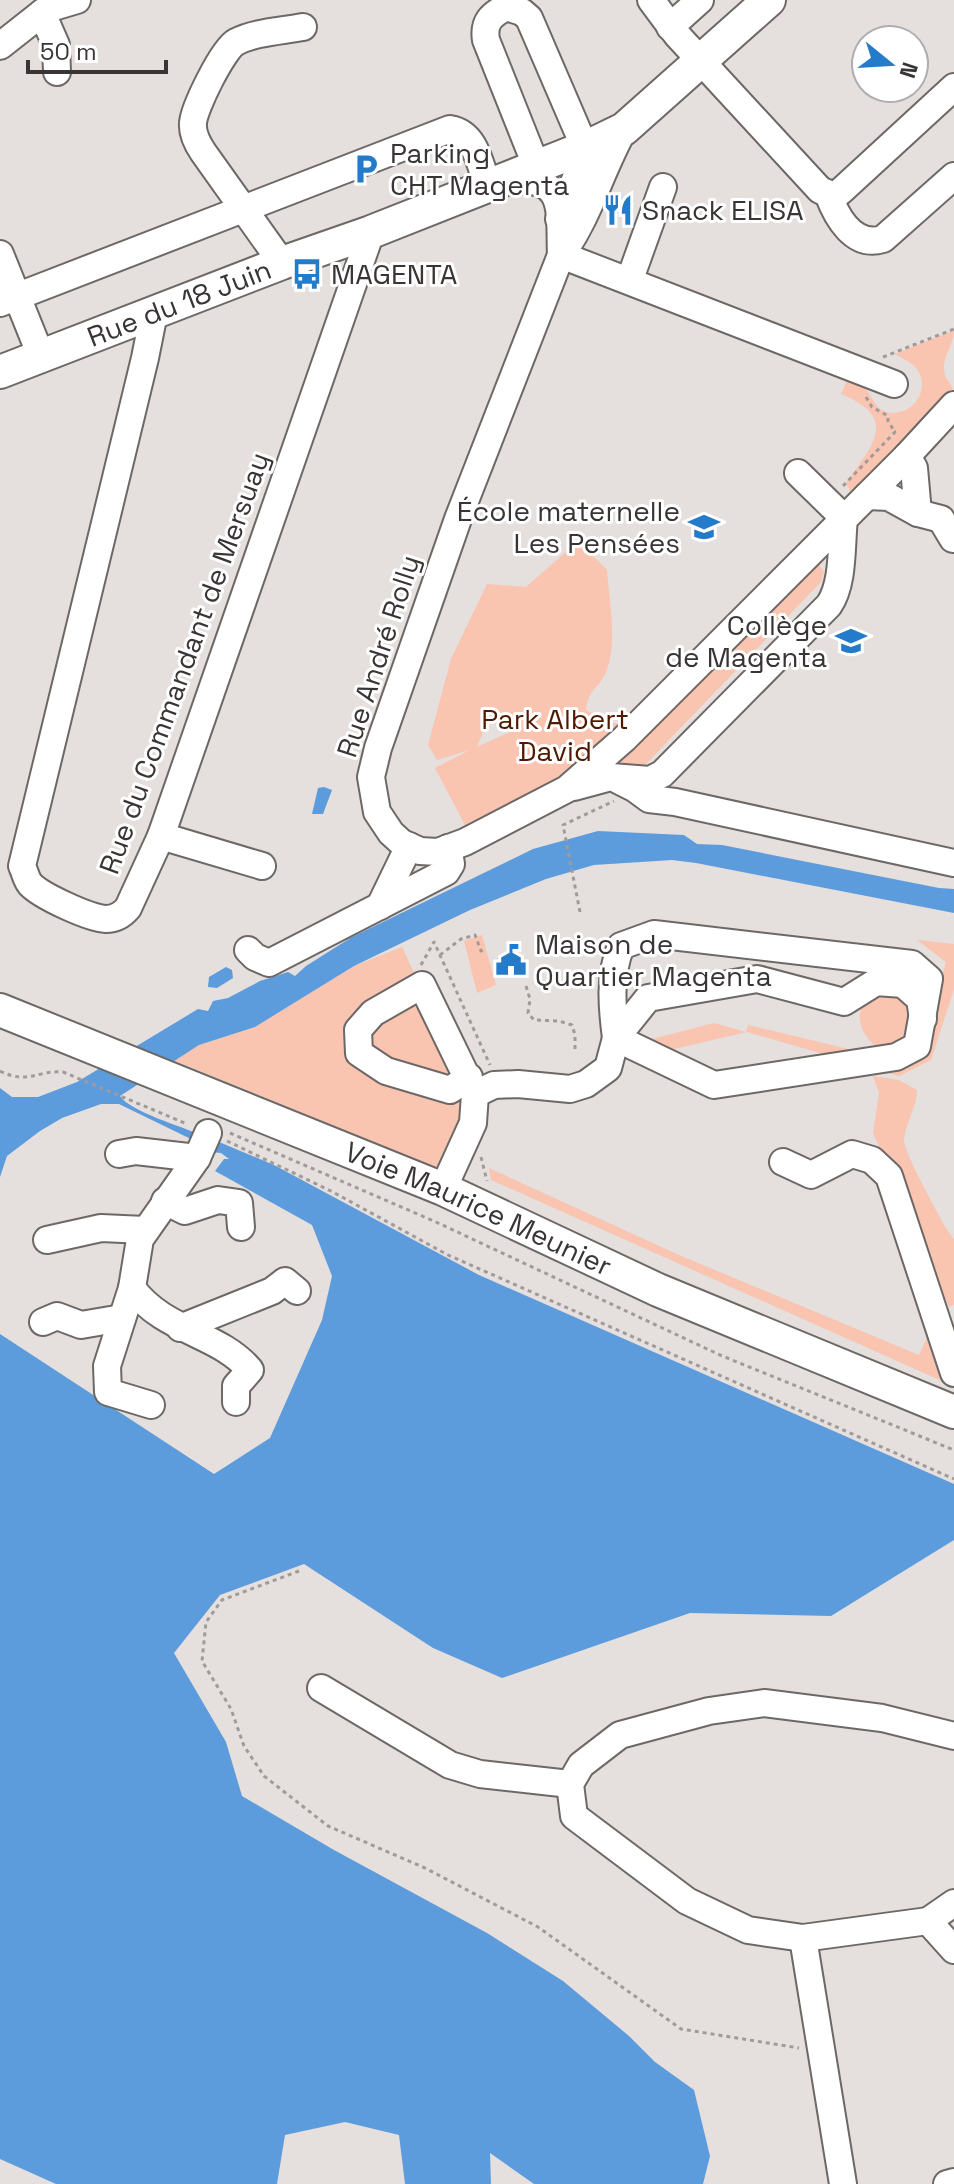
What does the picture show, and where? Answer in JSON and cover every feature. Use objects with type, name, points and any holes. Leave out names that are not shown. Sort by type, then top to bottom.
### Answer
[{"type":"main road","name":"Rue du 18 Juin","points":[[0,372],[495,185],[589,146],[624,129],[769,0]]},
{"type":"main road","name":"Voie Maurice Meunier","points":[[0,1010],[64,1037],[213,1119],[443,1189],[658,1290],[954,1412]]},
{"type":"street","points":[[0,46],[42,13],[77,0]]},
{"type":"street","points":[[651,0],[670,27],[820,190],[834,196],[952,91]]},
{"type":"street","points":[[670,27],[700,0]]},
{"type":"street","points":[[537,168],[484,31],[493,14],[506,7],[529,18],[589,146]]},
{"type":"street","points":[[42,13],[56,45],[57,72]]},
{"type":"street","points":[[282,263],[196,141],[193,124],[229,46],[245,38],[303,27]]},
{"type":"street","points":[[8,300],[450,129],[462,132],[471,141],[495,185]]},
{"type":"street","name":"Rue André Rolly","points":[[409,846],[391,833],[377,812],[371,777],[378,748],[458,519],[561,255],[579,230],[594,189],[624,129]]},
{"type":"street","name":"Rue André Rolly","points":[[589,146],[597,160],[594,189]]},
{"type":"street","name":"Rue André Rolly","points":[[559,219],[589,146]]},
{"type":"street","points":[[828,194],[836,217],[862,240],[871,243],[883,239],[954,176]]},
{"type":"street","name":"Rue André Rolly","points":[[495,185],[533,179],[550,187],[557,198],[561,255]]},
{"type":"street","points":[[630,279],[663,187]]},
{"type":"street","name":"Rue du Commandant de Mersuay","points":[[154,313],[22,866],[28,881],[41,893],[96,917],[109,919],[121,915],[128,908],[161,836],[371,232]]},
{"type":"street","points":[[0,254],[8,300],[41,356]]},
{"type":"street","points":[[561,255],[630,279],[894,384]]},
{"type":"street","points":[[380,906],[409,846],[429,851],[465,842],[567,789],[624,739],[907,456],[954,405]]},
{"type":"street","points":[[907,456],[914,468],[918,513]]},
{"type":"street","points":[[798,473],[844,518]]},
{"type":"street","points":[[867,496],[889,497],[918,513],[941,519],[953,539]]},
{"type":"street","points":[[614,788],[662,774],[829,605],[839,582],[844,518]]},
{"type":"street","points":[[806,557],[821,553],[828,561],[829,605]]},
{"type":"street","points":[[667,768],[666,786],[675,802]]},
{"type":"street","points":[[567,789],[634,788],[649,799],[675,802],[954,863]]},
{"type":"street","points":[[161,836],[262,866]]},
{"type":"street","points":[[248,950],[269,963],[446,872],[451,864],[448,848]]},
{"type":"street","points":[[443,1189],[473,1123],[478,1079],[494,1085],[570,1089],[586,1084],[608,1068],[616,1038],[612,1010],[615,960],[621,946],[654,934],[912,964],[929,979],[917,1046],[896,1057],[714,1085],[616,1038]]},
{"type":"street","points":[[616,1038],[648,998],[757,979],[844,1002],[876,982],[903,984],[920,999],[923,1019]]},
{"type":"street","points":[[151,1405],[108,1392],[107,1366],[132,1288],[140,1239],[197,1158],[213,1119]]},
{"type":"street","points":[[119,1154],[136,1151],[197,1158]]},
{"type":"street","points":[[783,1162],[811,1175],[852,1154],[872,1160],[889,1176],[954,1373]]},
{"type":"street","points":[[165,1201],[185,1211],[218,1200],[239,1203],[241,1227]]},
{"type":"street","points":[[47,1240],[101,1228],[145,1230]]},
{"type":"street","points":[[180,1328],[272,1291],[285,1281],[297,1291]]},
{"type":"street","points":[[132,1288],[144,1304],[180,1328],[238,1356],[250,1370],[236,1386],[236,1402]]},
{"type":"street","points":[[43,1322],[57,1316],[81,1325],[122,1318]]},
{"type":"street","points":[[321,1688],[450,1765],[480,1774],[570,1784]]},
{"type":"street","points":[[954,1736],[882,1718],[764,1703],[709,1711],[620,1735],[581,1765],[570,1784],[574,1816],[687,1901],[748,1930],[803,1938],[928,1921],[954,1903]]},
{"type":"street","points":[[928,1921],[954,1950]]},
{"type":"street","points":[[803,1938],[843,2184]]},
{"type":"street","points":[[947,2184],[954,2182]]},
{"type":"path","points":[[882,357],[954,329]]},
{"type":"path","points":[[862,392],[872,407],[888,416],[895,432]]},
{"type":"path","points":[[580,912],[563,825],[614,788]]},
{"type":"path","points":[[440,955],[461,939],[475,935],[481,951],[486,948]]},
{"type":"path","points":[[419,969],[434,942],[478,1079]]},
{"type":"path","points":[[526,986],[530,999],[528,1013],[534,1020],[572,1025],[575,1049]]},
{"type":"path","points":[[0,1071],[30,1079],[53,1071],[75,1076],[127,1097],[213,1119],[720,1355],[954,1450]]},
{"type":"path","points":[[213,1119],[257,1153],[448,1255],[954,1479]]},
{"type":"path","points":[[481,1156],[487,1182]]},
{"type":"path","points":[[299,1571],[222,1600],[206,1622],[202,1661],[231,1709],[244,1746],[264,1776],[328,1826],[425,1868],[538,1927],[681,2029],[822,2052]]},
{"type":"green space","points":[[954,330],[944,369],[954,392],[852,495],[846,483],[872,444],[876,423],[859,403],[841,394],[847,380],[865,388],[882,410],[901,412],[916,402],[922,379],[912,364],[895,354]]},
{"type":"green space","name":"Park Albert David","points":[[583,546],[607,570],[612,648],[606,672],[589,697],[586,710],[624,726],[562,778],[465,825],[435,768],[470,750],[437,760],[428,745],[451,659],[487,584],[526,587],[567,551]],"holes":[[[487,723],[512,726],[512,731],[477,747]]]},
{"type":"green space","points":[[819,565],[824,572],[821,582],[645,765],[614,765],[804,566]]},
{"type":"green space","points":[[482,935],[496,985],[477,993],[464,941]]},
{"type":"green space","points":[[917,940],[954,944],[954,989],[931,1060],[899,1076],[747,1032],[644,1056],[652,1039],[714,1023],[746,1032],[748,1025],[898,1061],[920,1051],[946,962]]},
{"type":"green space","points":[[402,947],[455,1062],[449,1094],[463,1103],[458,1142],[441,1169],[173,1060],[199,1045],[255,1027],[354,966]]},
{"type":"green space","points":[[894,992],[915,1009],[906,1044],[879,1048],[863,1030],[860,1022],[862,1007],[874,996]]},
{"type":"green space","points":[[873,1076],[899,1080],[917,1090],[904,1139],[905,1146],[921,1182],[954,1239],[954,1305],[949,1307],[873,1133],[879,1093]]},
{"type":"green space","points":[[489,1168],[679,1255],[919,1355],[932,1327],[947,1381],[491,1180]]},
{"type":"water","points":[[318,788],[332,790],[323,814],[312,814]]},
{"type":"water","points":[[598,831],[684,835],[697,844],[722,845],[954,889],[954,913],[696,863],[672,860],[594,865],[546,879],[470,910],[354,966],[255,1027],[199,1045],[120,1096],[134,1108],[201,1135],[197,1142],[119,1104],[101,1104],[62,1118],[40,1131],[7,1156],[0,1177],[0,1088],[12,1097],[38,1097],[77,1082],[198,1009],[208,1011],[213,1001],[228,998],[260,981],[288,972],[295,976],[352,937],[533,849]]},
{"type":"water","points":[[226,967],[232,970],[233,978],[217,988],[208,987],[209,977]]},
{"type":"water","points":[[212,1139],[274,1165],[479,1275],[954,1484],[954,1540],[831,1616],[690,1613],[502,1678],[433,1648],[304,1564],[220,1595],[174,1653],[226,1742],[242,1796],[487,1933],[563,1981],[655,2062],[694,2090],[710,2156],[703,2184],[534,2184],[490,2153],[491,2184],[405,2184],[399,2135],[345,2122],[285,2135],[277,2184],[56,2184],[0,2159],[0,1334],[214,1474],[270,1438],[322,1320],[332,1276],[312,1225],[215,1171],[224,1159],[229,1159],[221,1153],[211,1152]]},
{"type":"place","name":"Parking CHT Magenta","points":[[366,169]]},
{"type":"place","name":"Snack ELISA","points":[[618,210]]},
{"type":"place","name":"MAGENTA","points":[[307,274]]},
{"type":"place","name":"École maternelle Les Pensées","points":[[704,527]]},
{"type":"place","name":"Collège de Magenta","points":[[851,641]]},
{"type":"place","name":"Maison de Quartier Magenta","points":[[511,960]]}]
